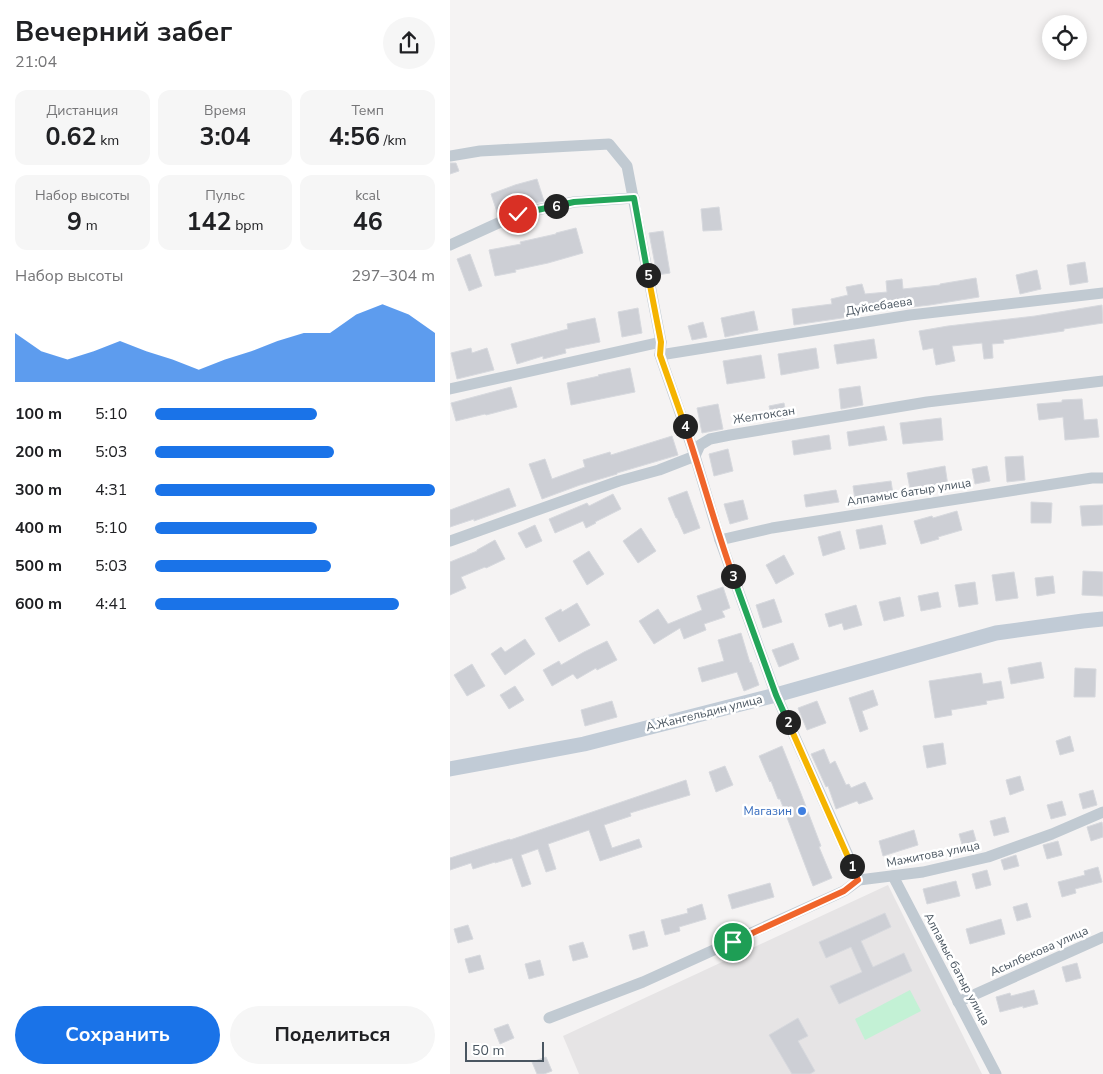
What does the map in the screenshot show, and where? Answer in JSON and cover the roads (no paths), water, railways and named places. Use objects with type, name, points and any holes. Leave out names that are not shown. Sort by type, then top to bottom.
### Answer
[{"type":"street","points":[[450,156],[480,151],[609,144],[627,166],[661,342],[660,355],[695,456],[720,540],[776,695],[858,880]]},
{"type":"street","points":[[450,246],[518,214],[574,202],[634,198]]},
{"type":"street","name":"Дуйсебаева","points":[[660,355],[910,315],[1103,293]]},
{"type":"street","points":[[450,389],[661,342]]},
{"type":"street","name":"Желтоксан","points":[[450,541],[618,481],[659,470],[695,456],[700,445],[710,439],[927,402],[1103,381]]},
{"type":"street","name":"Алпамыс батыр улица","points":[[720,540],[772,528],[1092,478],[1103,478]]},
{"type":"street","name":"А.Жангельдин улица","points":[[450,769],[584,744],[776,695],[996,633],[1103,619]]},
{"type":"street","name":"Мажитова улица","points":[[549,1018],[643,982],[844,891],[858,880],[923,872],[988,857],[1052,834],[1103,812]]},
{"type":"street","name":"Алпамыс батыр улица","points":[[893,876],[996,1074]]},
{"type":"street","name":"Асылбекова улица","points":[[958,1002],[1103,937]]},
{"type":"place","name":"Магазин","points":[[802,811]]}]
